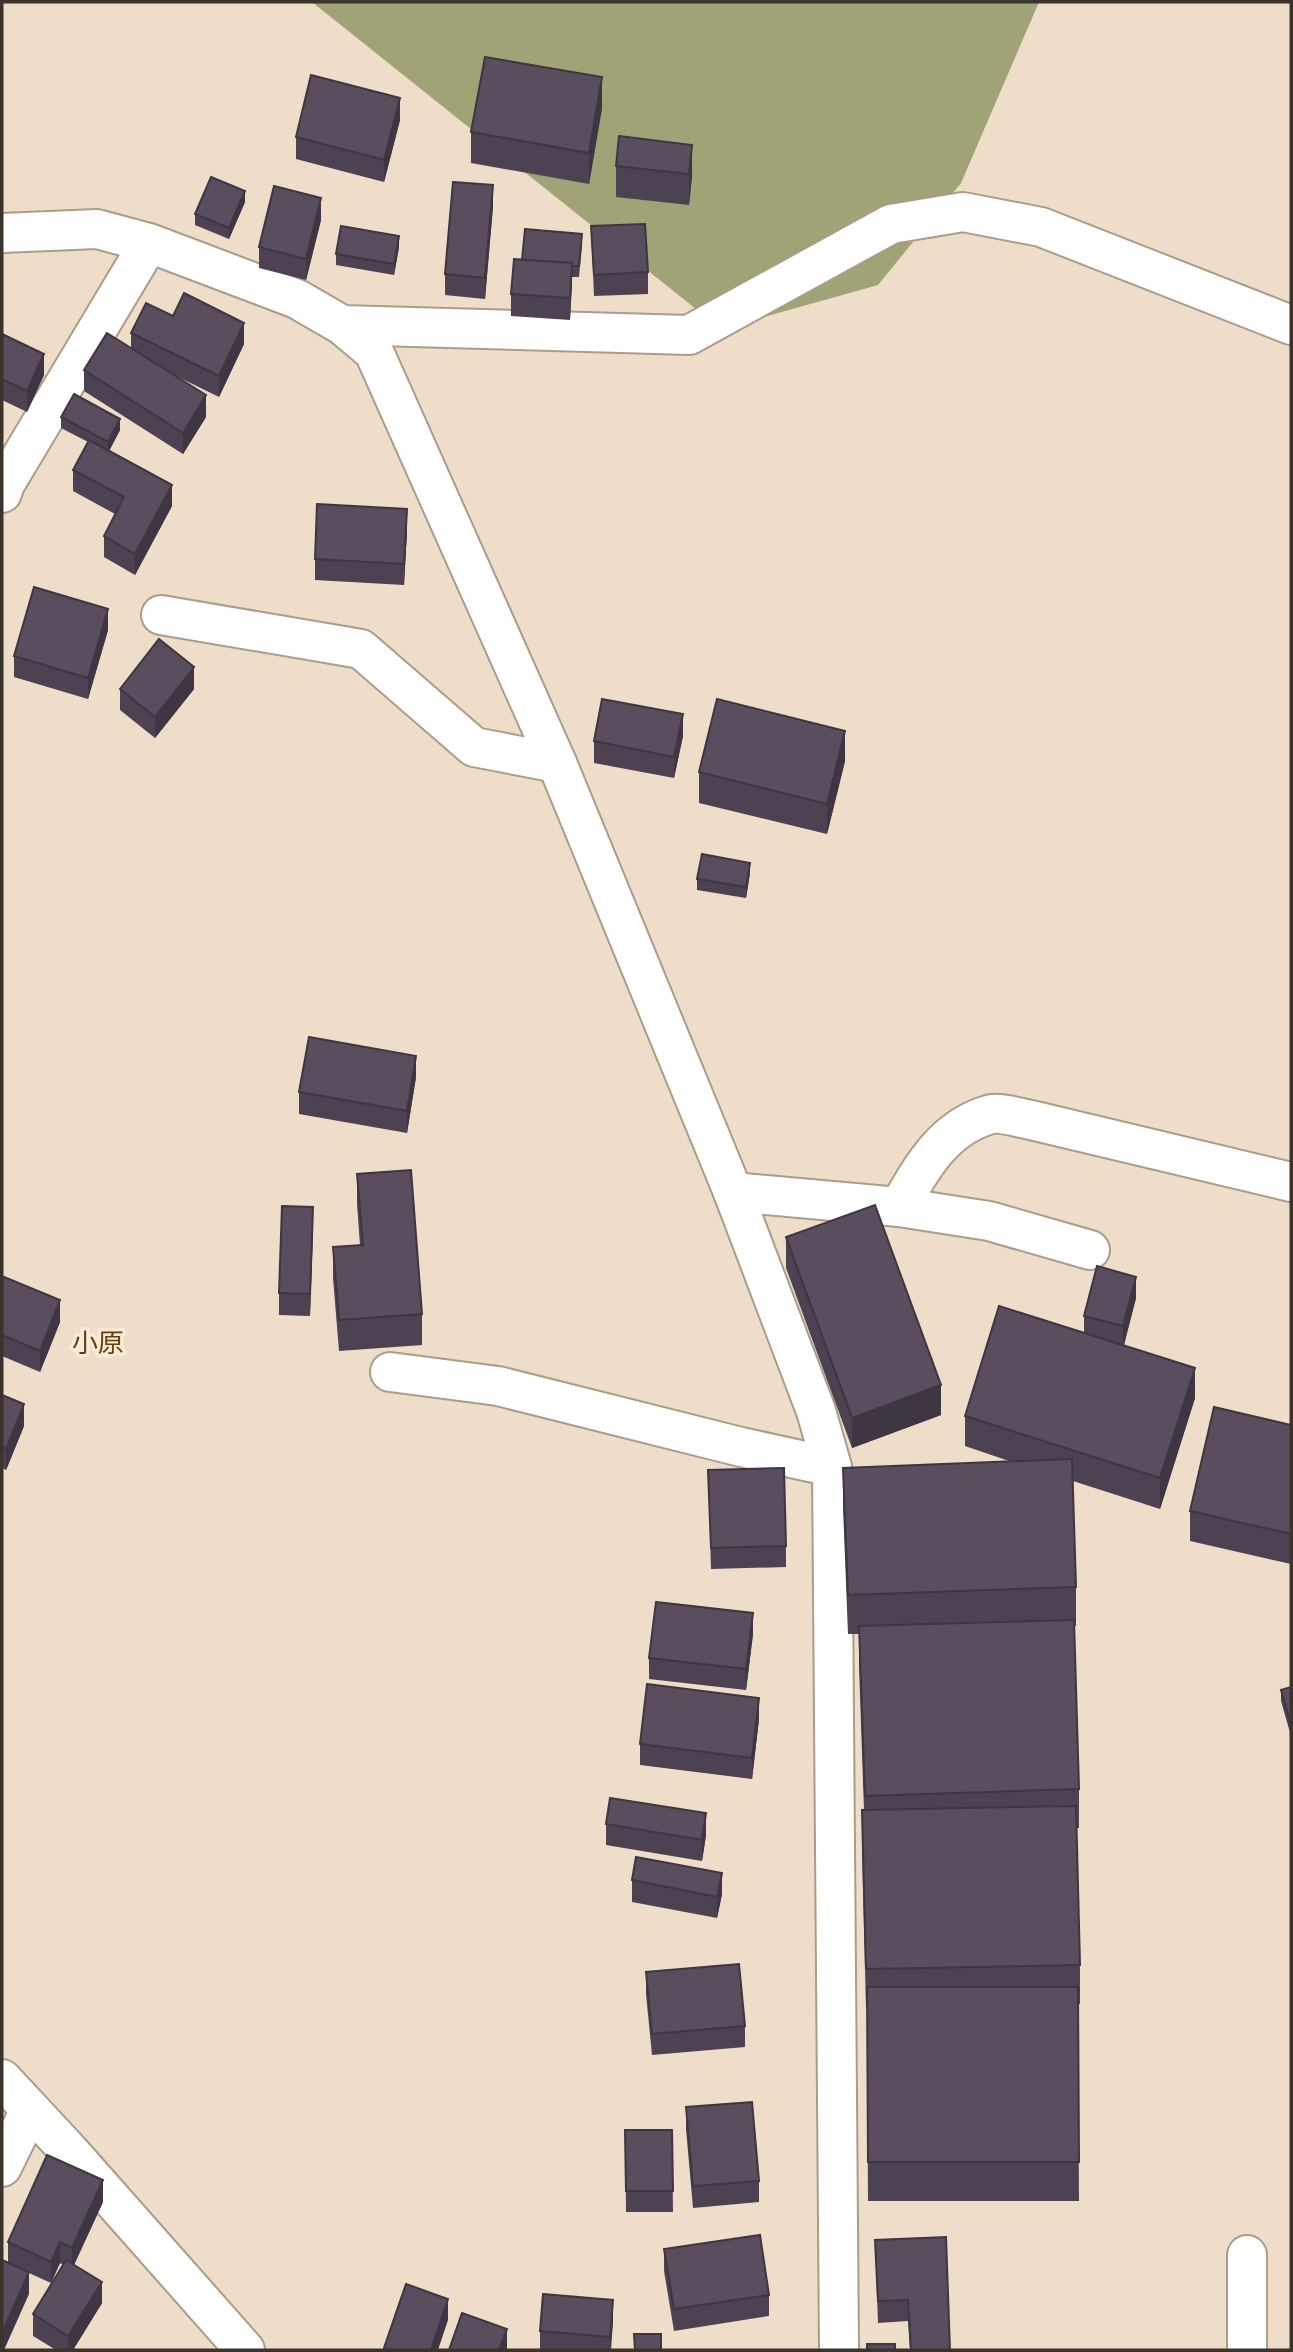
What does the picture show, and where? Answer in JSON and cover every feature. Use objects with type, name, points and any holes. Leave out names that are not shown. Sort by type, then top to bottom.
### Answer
[{"type":"street","points":[[342,325],[689,335],[891,225],[963,212],[1041,227],[1291,325]]},
{"type":"street","points":[[2,233],[97,229],[149,243],[296,299],[342,325],[374,352],[557,763],[733,1192],[816,1411],[831,1467],[839,2350]]},
{"type":"street","points":[[2,493],[149,243]]},
{"type":"street","points":[[161,615],[361,649],[474,747],[557,763]]},
{"type":"street","points":[[899,1207],[928,1157],[956,1131],[990,1114],[1031,1120],[1291,1182]]},
{"type":"street","points":[[733,1192],[899,1207],[989,1221],[1090,1251]]},
{"type":"street","points":[[390,1372],[498,1385],[831,1467]]},
{"type":"street","points":[[2,2078],[245,2350]]},
{"type":"street","points":[[2,2167],[30,2110]]},
{"type":"street","points":[[1247,2255],[1247,2350]]},
{"type":"green space","points":[[312,2],[1039,2],[961,183],[878,285],[721,329]]},
{"type":"building","points":[[485,57],[602,77],[589,153],[471,132]]},
{"type":"building","points":[[311,75],[400,98],[384,160],[296,137]]},
{"type":"building","points":[[619,136],[692,145],[689,174],[616,166]]},
{"type":"building","points":[[211,177],[245,191],[229,228],[195,214]]},
{"type":"building","points":[[453,182],[493,185],[485,278],[445,274]]},
{"type":"building","points":[[274,186],[321,198],[306,259],[259,247]]},
{"type":"building","points":[[645,224],[648,272],[594,275],[591,226]]},
{"type":"building","points":[[341,226],[399,236],[394,264],[336,254]]},
{"type":"building","points":[[525,229],[582,234],[579,266],[572,266],[572,263],[522,260]]},
{"type":"building","points":[[514,259],[572,263],[570,298],[511,294]]},
{"type":"building","points":[[184,293],[244,323],[219,376],[131,333],[146,303],[173,316]]},
{"type":"building","points":[[107,333],[206,395],[183,433],[84,370]]},
{"type":"building","points":[[2,334],[44,354],[27,391],[2,379]]},
{"type":"building","points":[[74,394],[120,419],[108,442],[61,417]]},
{"type":"building","points":[[89,440],[172,485],[135,554],[104,536],[124,497],[73,470]]},
{"type":"building","points":[[317,504],[407,509],[404,564],[315,559]]},
{"type":"building","points":[[34,587],[108,609],[88,678],[14,656]]},
{"type":"building","points":[[159,639],[194,667],[155,717],[120,689]]},
{"type":"building","points":[[602,699],[683,714],[674,757],[594,741]]},
{"type":"building","points":[[717,699],[845,731],[827,804],[699,772]]},
{"type":"building","points":[[702,854],[750,863],[746,887],[697,879]]},
{"type":"building","points":[[309,1037],[416,1056],[407,1111],[299,1092]]},
{"type":"building","points":[[411,1170],[422,1314],[339,1320],[333,1247],[363,1245],[357,1174]]},
{"type":"building","points":[[875,1205],[941,1385],[852,1418],[786,1237]]},
{"type":"building","points":[[282,1206],[313,1207],[310,1294],[279,1293]]},
{"type":"building","points":[[1097,1266],[1136,1277],[1123,1326],[1084,1316]]},
{"type":"building","points":[[4,1277],[60,1300],[40,1351],[2,1335]]},
{"type":"building","points":[[999,1306],[1195,1368],[1160,1478],[965,1416]]},
{"type":"building","points":[[2,1395],[24,1404],[6,1449],[2,1447]]},
{"type":"building","points":[[1214,1407],[1291,1425],[1291,1534],[1190,1511]]},
{"type":"building","points":[[1072,1459],[1076,1587],[848,1595],[843,1468]]},
{"type":"building","points":[[784,1468],[786,1546],[711,1548],[708,1470]]},
{"type":"building","points":[[656,1602],[753,1613],[746,1669],[649,1658]]},
{"type":"building","points":[[1074,1620],[1079,1789],[865,1796],[859,1626]]},
{"type":"building","points":[[647,1684],[759,1698],[752,1758],[640,1744]]},
{"type":"building","points":[[1291,1687],[1291,1725],[1281,1690]]},
{"type":"building","points":[[610,1798],[706,1813],[702,1840],[606,1824]]},
{"type":"building","points":[[1076,1806],[1080,1965],[866,1969],[862,1810]]},
{"type":"building","points":[[636,1857],[722,1873],[717,1897],[632,1880]]},
{"type":"building","points":[[739,1964],[745,2026],[652,2034],[646,1972]]},
{"type":"building","points":[[867,1987],[1078,1987],[1079,2162],[868,2162]]},
{"type":"building","points":[[752,2102],[759,2181],[693,2186],[686,2107]]},
{"type":"building","points":[[625,2130],[672,2130],[673,2191],[626,2191]]},
{"type":"building","points":[[47,2155],[103,2180],[72,2248],[60,2242],[51,2262],[8,2242]]},
{"type":"building","points":[[760,2235],[769,2295],[674,2309],[664,2249]]},
{"type":"building","points":[[946,2237],[950,2350],[911,2350],[908,2300],[878,2301],[875,2240]]},
{"type":"building","points":[[2,2260],[29,2272],[2,2333]]},
{"type":"building","points":[[66,2260],[102,2282],[68,2336],[33,2314]]},
{"type":"building","points":[[406,2284],[448,2299],[431,2350],[384,2348]]},
{"type":"building","points":[[543,2294],[613,2300],[610,2337],[540,2331]]},
{"type":"building","points":[[462,2313],[507,2329],[499,2350],[449,2350]]},
{"type":"building","points":[[634,2334],[661,2334],[661,2350],[635,2350]]},
{"type":"building","points":[[867,2344],[895,2344],[895,2350],[867,2350]]},
{"type":"district","name":"小原","points":[[98,1343]]}]
